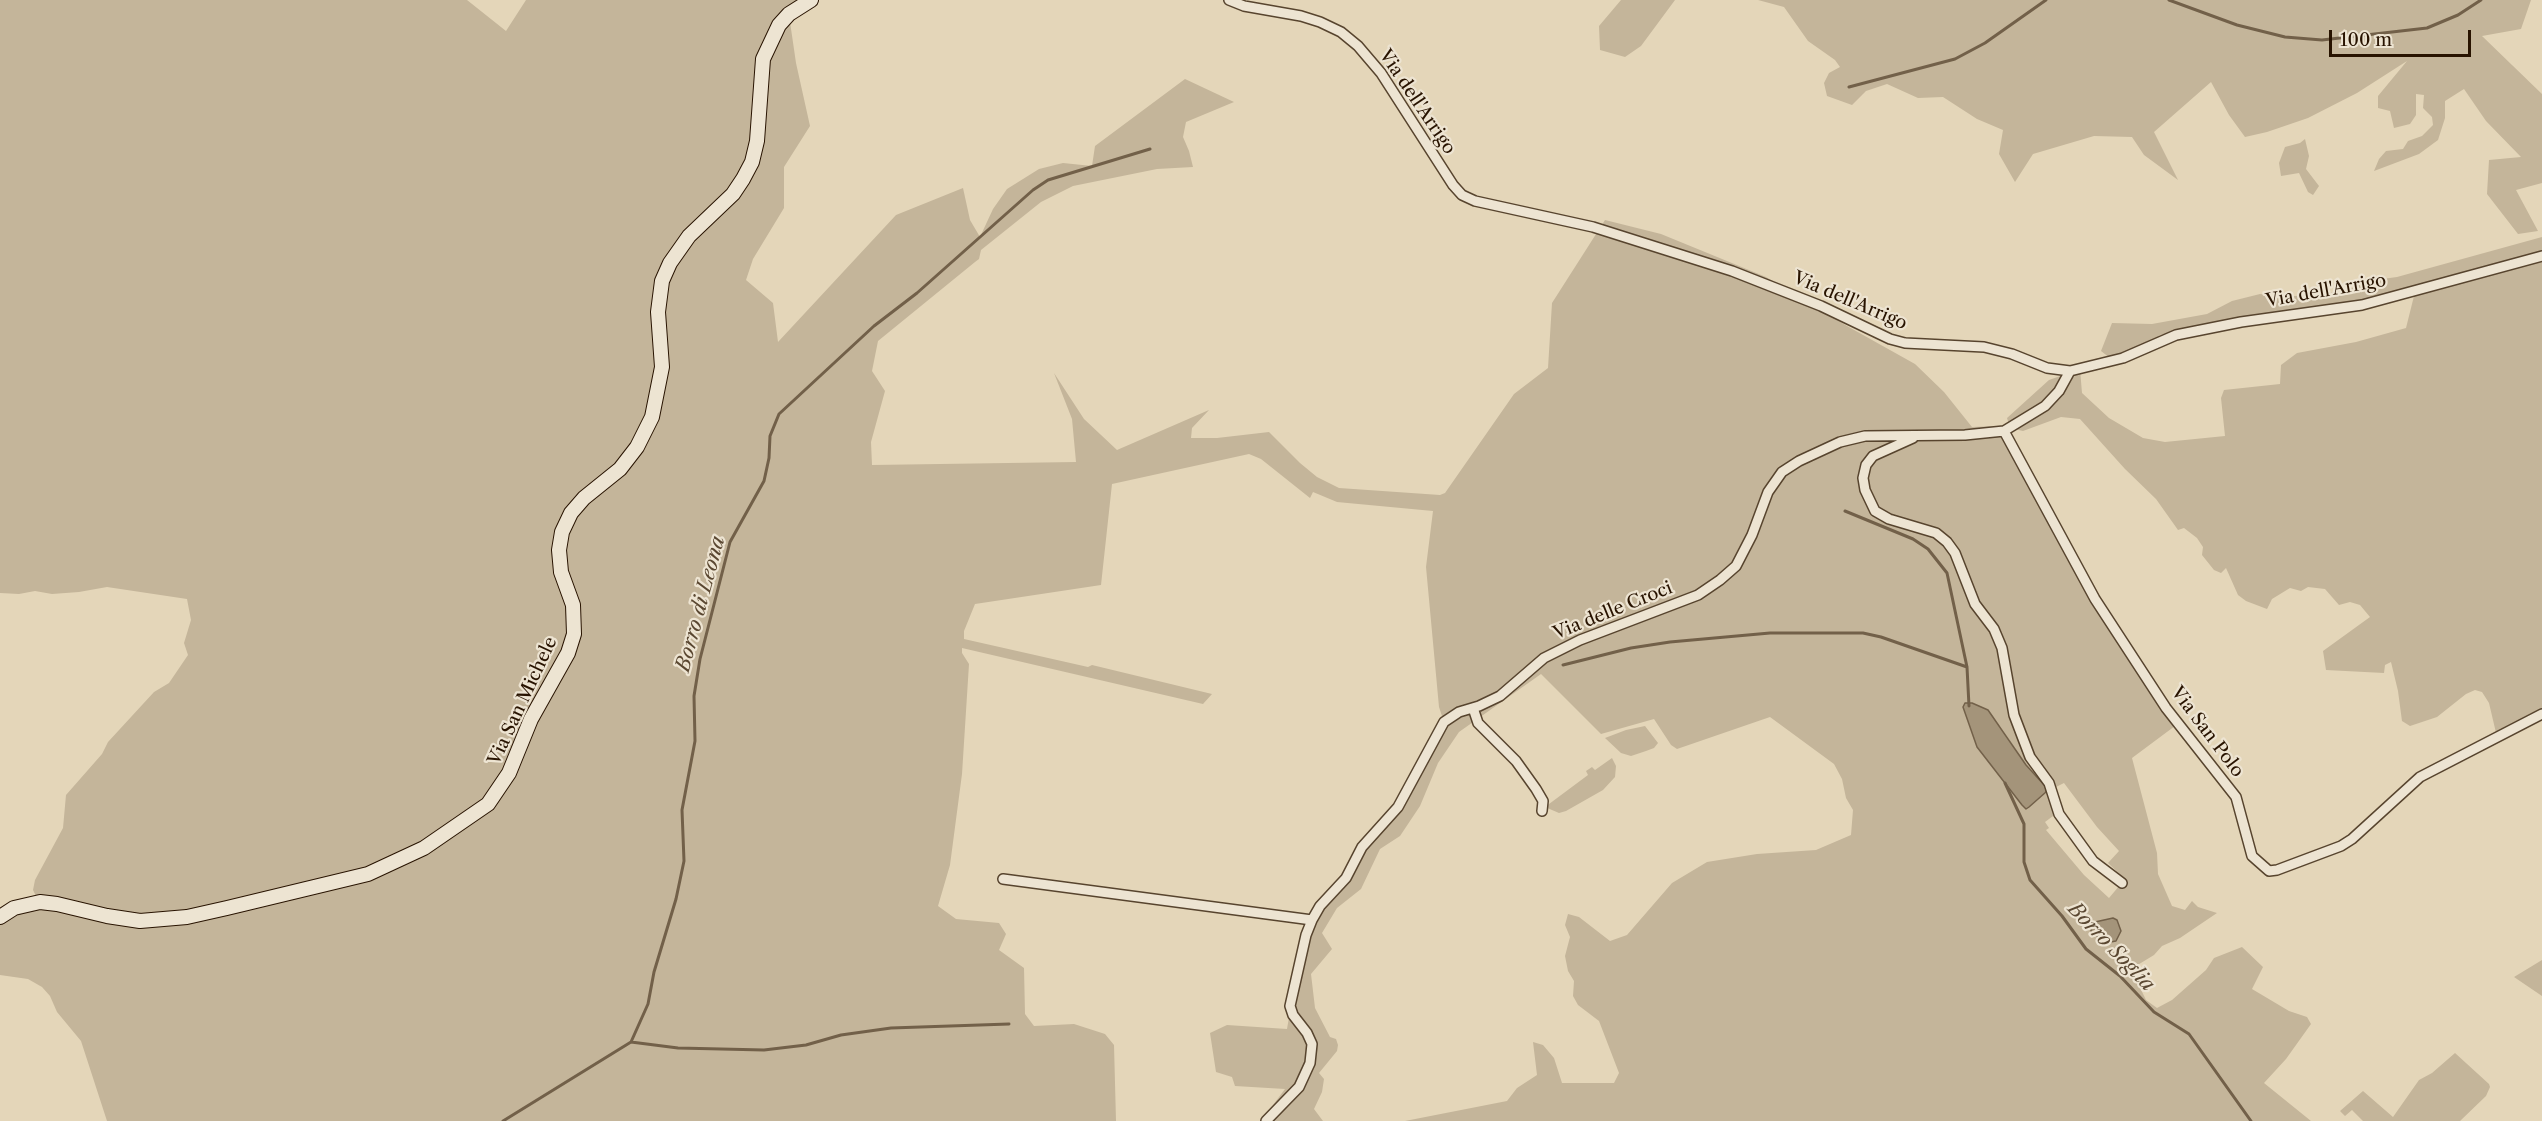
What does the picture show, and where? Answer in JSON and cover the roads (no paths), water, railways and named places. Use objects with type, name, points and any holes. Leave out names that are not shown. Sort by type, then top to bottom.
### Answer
[{"type":"main road","points":[[789,14],[795,0]]},
{"type":"main road","name":"Via San Michele","points":[[0,917],[14,908],[40,902],[140,921],[188,917],[239,906],[368,874],[424,848],[488,804],[509,773],[531,719],[568,653],[574,634],[573,605],[561,572],[559,550],[562,532],[571,513],[584,498],[620,469],[637,447],[652,417],[662,367],[658,312],[662,281],[670,263],[689,236],[734,194],[752,162],[757,141],[762,59],[778,25],[789,14],[811,0]]},
{"type":"street","name":"Via dell'Arrigo","points":[[1229,0],[1244,6],[1291,14],[1320,22],[1341,32],[1358,46],[1381,73],[1453,185],[1462,195],[1587,225],[1679,254],[1821,306],[1890,339],[1905,343],[1984,347],[2012,354],[2048,368],[2070,371],[2123,358],[2176,334],[2241,322],[2362,305],[2542,256]]},
{"type":"street","name":"Via delle Croci","points":[[1266,1121],[1299,1087],[1310,1063],[1312,1044],[1307,1033],[1293,1015],[1290,1006],[1306,935],[1312,920],[1320,906],[1346,878],[1362,847],[1398,807],[1444,722],[1459,712],[1500,696],[1544,658],[1580,640],[1698,595],[1720,580],[1736,566],[1752,535],[1768,492],[1782,472],[1799,461],[1840,442],[1864,436],[1917,436],[2004,431],[2045,406],[2059,391],[2070,371]]},
{"type":"street","name":"Via San Polo","points":[[2004,431],[2095,599],[2166,708],[2235,797],[2252,856],[2269,871],[2341,846],[2352,839],[2420,777],[2542,714]]},
{"type":"street","points":[[1917,436],[1873,456],[1866,465],[1863,478],[1865,490],[1875,511],[1889,519],[1936,533],[1955,553],[1975,604],[1994,629],[2002,648],[2014,715],[2030,758],[2049,783],[2059,814],[2093,861],[2122,883]]},
{"type":"street","points":[[1473,708],[1478,723],[1516,761],[1536,789],[1542,801],[1542,811]]},
{"type":"street","points":[[1003,879],[1312,920]]},
{"type":"waterway","points":[[1849,87],[1955,59],[1985,43],[2046,0]]},
{"type":"waterway","points":[[2169,0],[2237,25],[2285,37],[2322,40],[2427,28],[2458,15],[2481,0]]},
{"type":"waterway","name":"Borro di Leona","points":[[503,1121],[631,1042],[648,1004],[654,972],[676,899],[684,861],[682,810],[695,741],[694,696],[700,659],[730,542],[764,481],[769,458],[770,436],[779,414],[874,326],[917,293],[1033,190],[1048,180],[1150,149]]},
{"type":"waterway","points":[[1845,511],[1913,539],[1928,549],[1947,573],[1967,667],[1969,706]]},
{"type":"waterway","points":[[1563,665],[1631,648],[1670,642],[1770,633],[1863,633],[1967,667]]},
{"type":"waterway","name":"Borro Soglia","points":[[2005,783],[2024,824],[2024,862],[2030,880],[2062,916],[2086,949],[2120,976],[2154,1012],[2189,1034],[2251,1121]]},
{"type":"waterway","points":[[631,1042],[678,1048],[764,1050],[806,1045],[841,1035],[891,1028],[1009,1024]]}]
